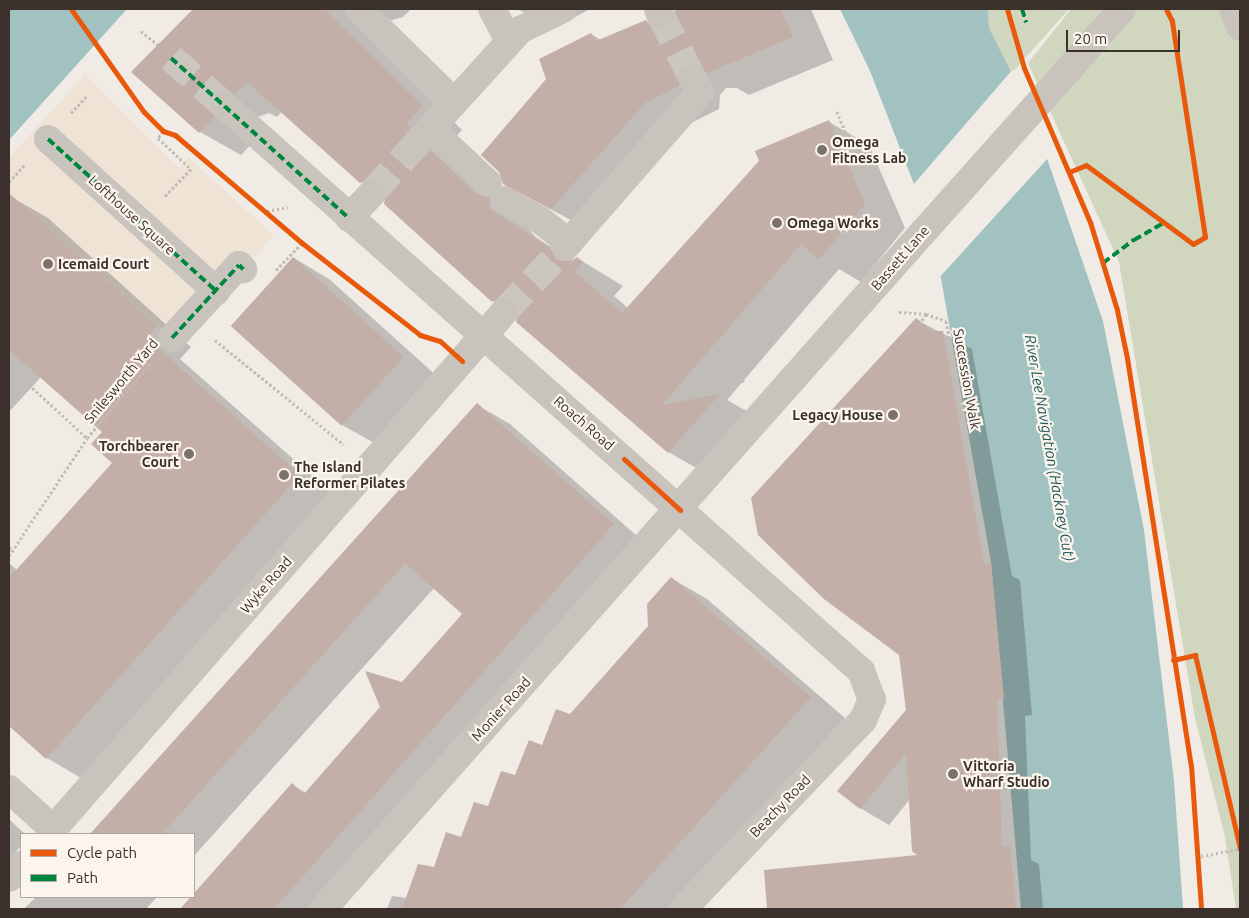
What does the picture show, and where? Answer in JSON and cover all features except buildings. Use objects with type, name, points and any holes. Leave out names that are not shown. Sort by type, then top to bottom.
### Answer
[{"type":"street","points":[[359,9],[454,102]]},
{"type":"street","points":[[492,9],[509,41]]},
{"type":"street","points":[[410,150],[520,30],[563,9]]},
{"type":"street","name":"Bassett Lane","points":[[680,510],[908,249],[1122,9]]},
{"type":"street","points":[[1232,9],[1240,27]]},
{"type":"street","points":[[430,129],[496,191],[540,220],[567,245],[700,92],[693,79]]},
{"type":"street","name":"Roach Road","points":[[225,106],[861,671],[872,699]]},
{"type":"street","name":"Lofthouse Square","points":[[48,139],[216,291]]},
{"type":"street","points":[[349,218],[372,193]]},
{"type":"street","points":[[172,338],[239,265],[243,269]]},
{"type":"street","name":"Wyke Road","points":[[51,832],[504,312]]},
{"type":"street","name":"Monier Road","points":[[323,909],[680,510]]},
{"type":"street","name":"Beachy Road","points":[[694,905],[862,720],[872,699]]},
{"type":"street","points":[[9,789],[51,832]]},
{"type":"street","points":[[9,878],[20,866]]},
{"type":"path","points":[[71,9],[110,68],[144,112],[163,131],[175,135],[302,243],[420,335]]},
{"type":"path","points":[[1007,9],[1028,77]]},
{"type":"path","points":[[141,31],[158,45]]},
{"type":"path","points":[[76,108],[88,95]]},
{"type":"path","points":[[723,416],[722,401],[728,392],[821,282],[827,271],[877,211],[836,109]]},
{"type":"path","points":[[1051,128],[1098,246],[1127,358],[1172,660],[1191,765],[1201,909]]},
{"type":"path","points":[[140,222],[191,169],[158,138],[163,131]]},
{"type":"path","points":[[1069,172],[1077,168]]},
{"type":"path","points":[[710,378],[802,278],[827,271]]},
{"type":"path","points":[[921,322],[926,314]]},
{"type":"path","points":[[190,318],[370,466]]},
{"type":"path","points":[[724,363],[737,374]]},
{"type":"path","points":[[9,547],[14,551]]},
{"type":"path","points":[[1172,660],[1185,658]]},
{"type":"path","points":[[1196,857],[1240,847]]},
{"type":"green space","points":[[988,9],[1069,9],[1012,73],[989,28]]},
{"type":"green space","points":[[1071,9],[1240,9],[1240,909],[1236,909],[1225,837],[1195,718],[1119,262],[1028,63]]},
{"type":"shaded area","points":[[85,74],[179,168],[189,158],[274,235],[179,344],[9,193],[9,158]]},
{"type":"water","points":[[9,9],[127,9],[9,140]]},
{"type":"water","name":"River Lee Navigation (Hackney Cut)","points":[[840,9],[988,9],[989,28],[1030,109],[1103,321],[1144,530],[1174,781],[1183,909],[1021,909],[991,562],[933,233],[870,71]]},
{"type":"pier","points":[[1013,69],[1032,108],[1049,157],[938,279],[930,233],[913,185]]},
{"type":"tunnel","points":[[660,14],[693,79]]},
{"type":"tunnel","points":[[171,58],[225,106]]},
{"type":"tunnel","points":[[372,193],[410,151]]},
{"type":"tunnel","points":[[504,312],[565,247]]},
{"type":"marked path","points":[[1022,9],[1026,22]]},
{"type":"marked path","points":[[171,58],[349,218]]},
{"type":"marked path","points":[[48,139],[216,291]]},
{"type":"marked path","points":[[1103,263],[1134,240],[1164,223]]},
{"type":"marked path","points":[[172,338],[239,265],[243,269]]},
{"type":"cycle path","points":[[71,9],[144,112],[163,131],[175,135],[302,243],[420,335],[440,341],[462,361]]},
{"type":"cycle path","points":[[1007,9],[1024,68],[1090,222],[1117,310],[1127,358],[1191,765],[1201,909]]},
{"type":"cycle path","points":[[1069,172],[1086,165],[1193,244],[1205,237],[1172,21],[1166,9]]},
{"type":"cycle path","points":[[624,459],[680,510]]},
{"type":"cycle path","points":[[1173,660],[1195,655],[1240,849]]},
{"type":"place","name":"Omega Fitness Lab","points":[[822,150]]},
{"type":"place","name":"Omega Works","points":[[777,223]]},
{"type":"place","name":"Icemaid Court","points":[[48,264]]},
{"type":"place","name":"Legacy House","points":[[893,415]]},
{"type":"place","name":"Torchbearer Court","points":[[189,454]]},
{"type":"place","name":"The Island Reformer Pilates","points":[[284,475]]},
{"type":"place","name":"Vittoria Wharf Studio","points":[[953,774]]}]
